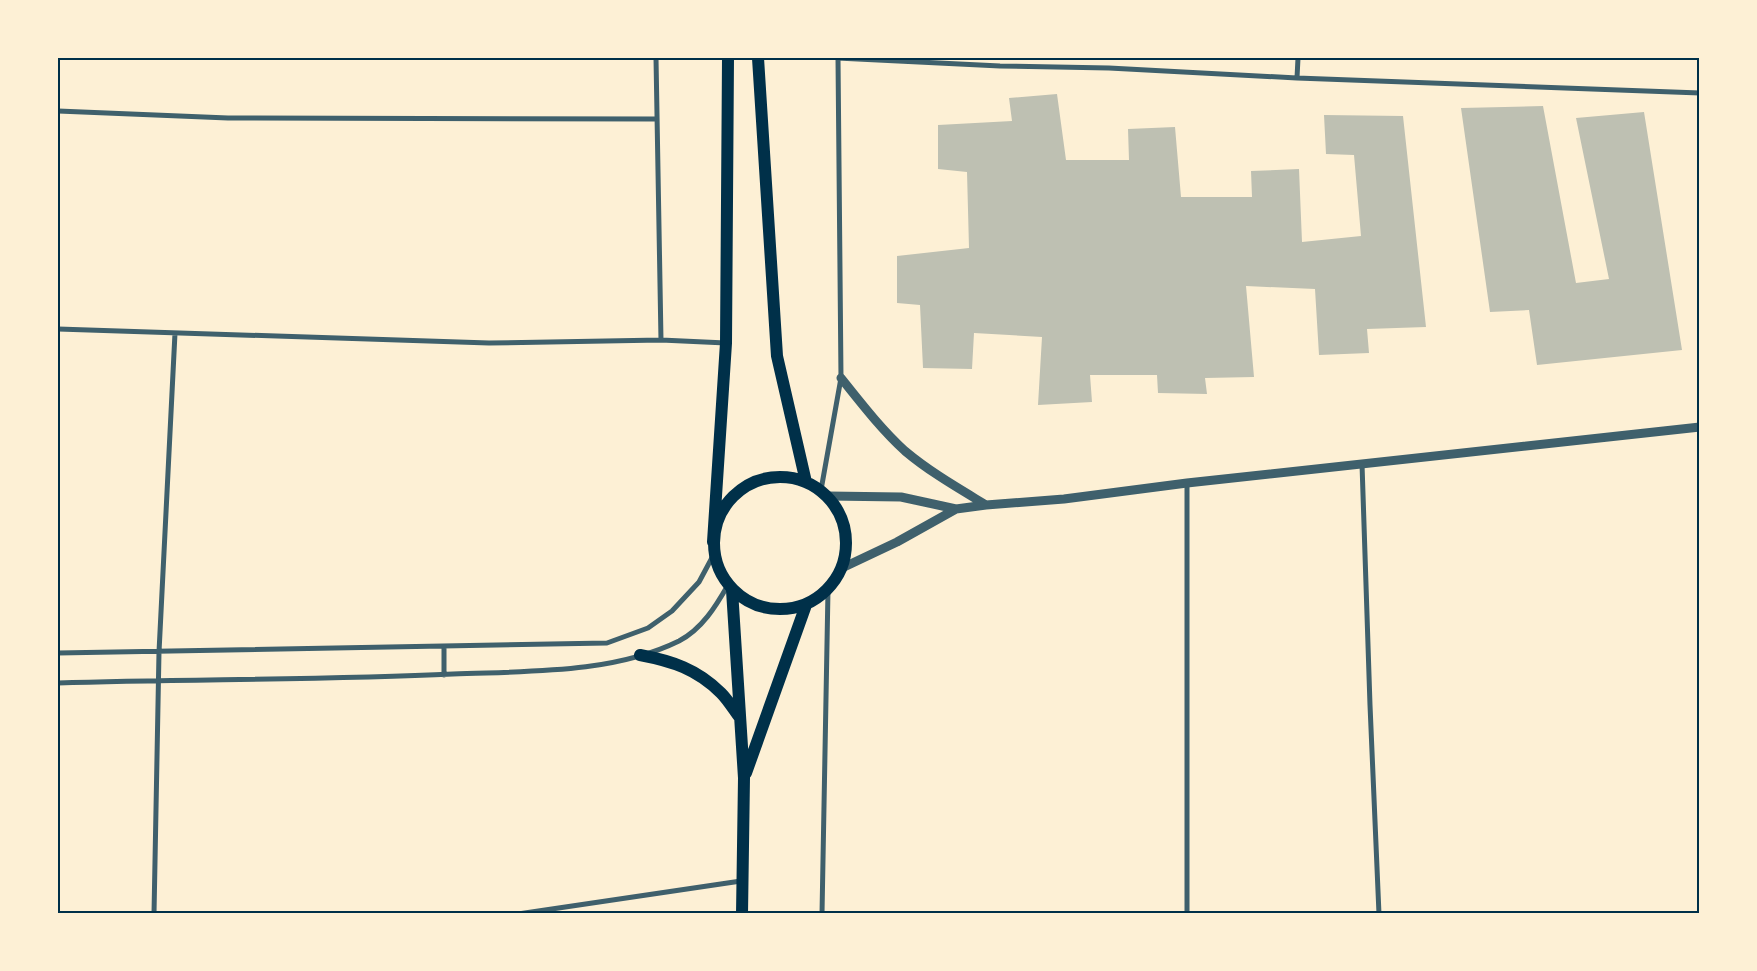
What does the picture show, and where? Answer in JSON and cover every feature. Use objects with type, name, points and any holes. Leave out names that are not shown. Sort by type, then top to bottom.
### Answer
[{"type":"main road","points":[[714,548],[717,520],[728,502],[744,487],[764,478],[785,477],[806,482],[824,493],[839,512],[846,530],[847,550],[842,568],[836,580],[818,599],[791,610],[775,610],[752,603],[730,587],[720,570],[714,548],[726,343],[728,58]]},
{"type":"main road","points":[[758,58],[777,356],[806,482]]},
{"type":"main road","points":[[730,587],[744,778],[742,914]]},
{"type":"main road","points":[[744,778],[806,605]]},
{"type":"main road","points":[[640,655],[670,661],[698,674],[721,693],[740,718]]},
{"type":"street","points":[[656,58],[660,340]]},
{"type":"street","points":[[956,509],[900,497],[824,493],[841,378],[838,58],[1700,93]]},
{"type":"street","points":[[1297,78],[1298,58]]},
{"type":"street","points":[[58,111],[228,118],[656,119]]},
{"type":"street","points":[[58,329],[489,343],[660,340],[726,343]]},
{"type":"street","points":[[154,914],[159,652],[175,333]]},
{"type":"street","points":[[841,378],[871,416],[905,450],[944,480],[986,504]]},
{"type":"street","points":[[842,568],[897,542],[956,509],[986,504],[1064,499],[1187,483],[1700,427]]},
{"type":"street","points":[[1362,464],[1369,695],[1379,914]]},
{"type":"street","points":[[1187,483],[1187,914]]},
{"type":"street","points":[[58,653],[607,643],[648,628],[672,611],[699,582],[714,548]]},
{"type":"street","points":[[58,683],[444,675],[589,668],[640,655],[680,640],[703,623],[730,587]]},
{"type":"street","points":[[822,914],[828,590]]},
{"type":"street","points":[[444,646],[444,675]]},
{"type":"street","points":[[518,914],[742,881]]},
{"type":"building","points":[[1057,94],[1066,160],[1129,160],[1128,129],[1175,127],[1181,197],[1252,197],[1251,171],[1299,169],[1302,242],[1361,236],[1354,155],[1326,154],[1324,115],[1403,116],[1426,327],[1367,329],[1369,353],[1319,355],[1315,289],[1246,286],[1254,377],[1205,378],[1207,394],[1158,393],[1157,375],[1090,375],[1092,402],[1038,405],[1042,337],[974,333],[972,369],[923,368],[920,305],[897,303],[897,256],[969,248],[967,172],[938,169],[938,125],[1012,121],[1009,98]]},
{"type":"building","points":[[1543,106],[1576,283],[1609,279],[1576,118],[1644,112],[1682,350],[1537,365],[1529,310],[1490,312],[1461,108]]}]
